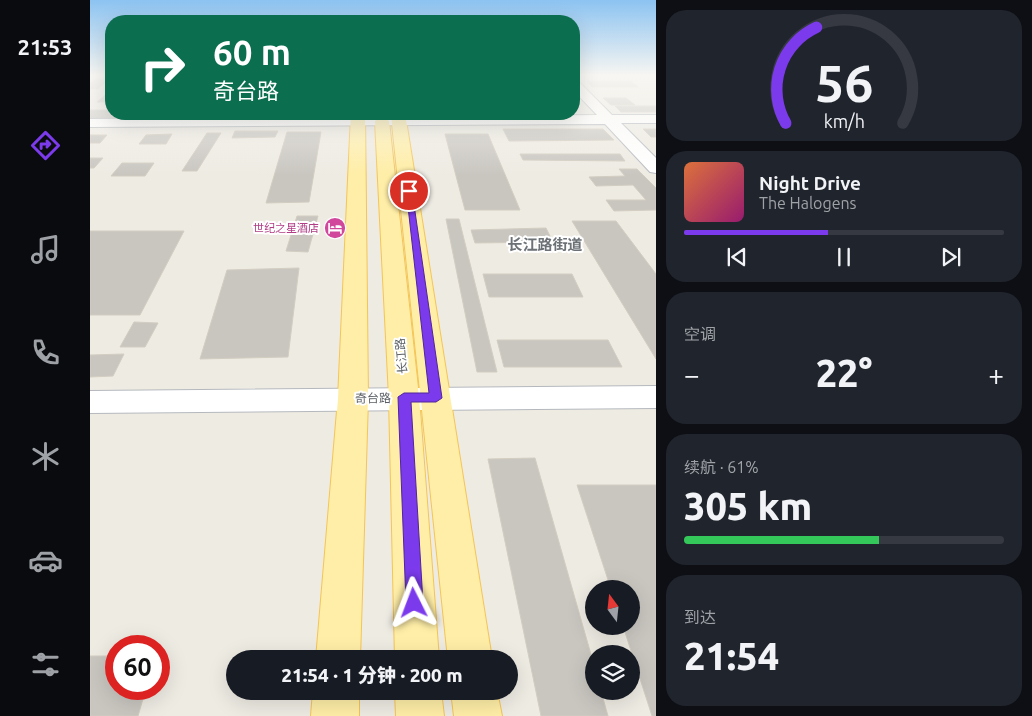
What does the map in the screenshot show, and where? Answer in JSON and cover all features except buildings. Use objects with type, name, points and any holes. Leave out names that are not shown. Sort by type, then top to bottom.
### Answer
[{"type":"main road","name":"长江路","points":[[379,120],[404,397],[417,650]]},
{"type":"main road","points":[[339,650],[353,399],[379,120]]},
{"type":"main road","points":[[380,120],[436,398],[469,650]]},
{"type":"main road","points":[[335,716],[336,700]]},
{"type":"main road","points":[[419,700],[420,716]]},
{"type":"main road","points":[[475,700],[478,716]]},
{"type":"street","points":[[598,108],[656,168]]},
{"type":"street","points":[[580,118],[656,118]]},
{"type":"street","points":[[90,123],[234,120]]},
{"type":"street","name":"奇台路","points":[[90,402],[404,397],[656,397]]},
{"type":"place","name":"世纪之星酒店","points":[[335,228]]},
{"type":"district","name":"长江路街道","points":[[545,244]]},
{"type":"route","points":[[409,191],[436,398],[404,397],[414,603]]}]
